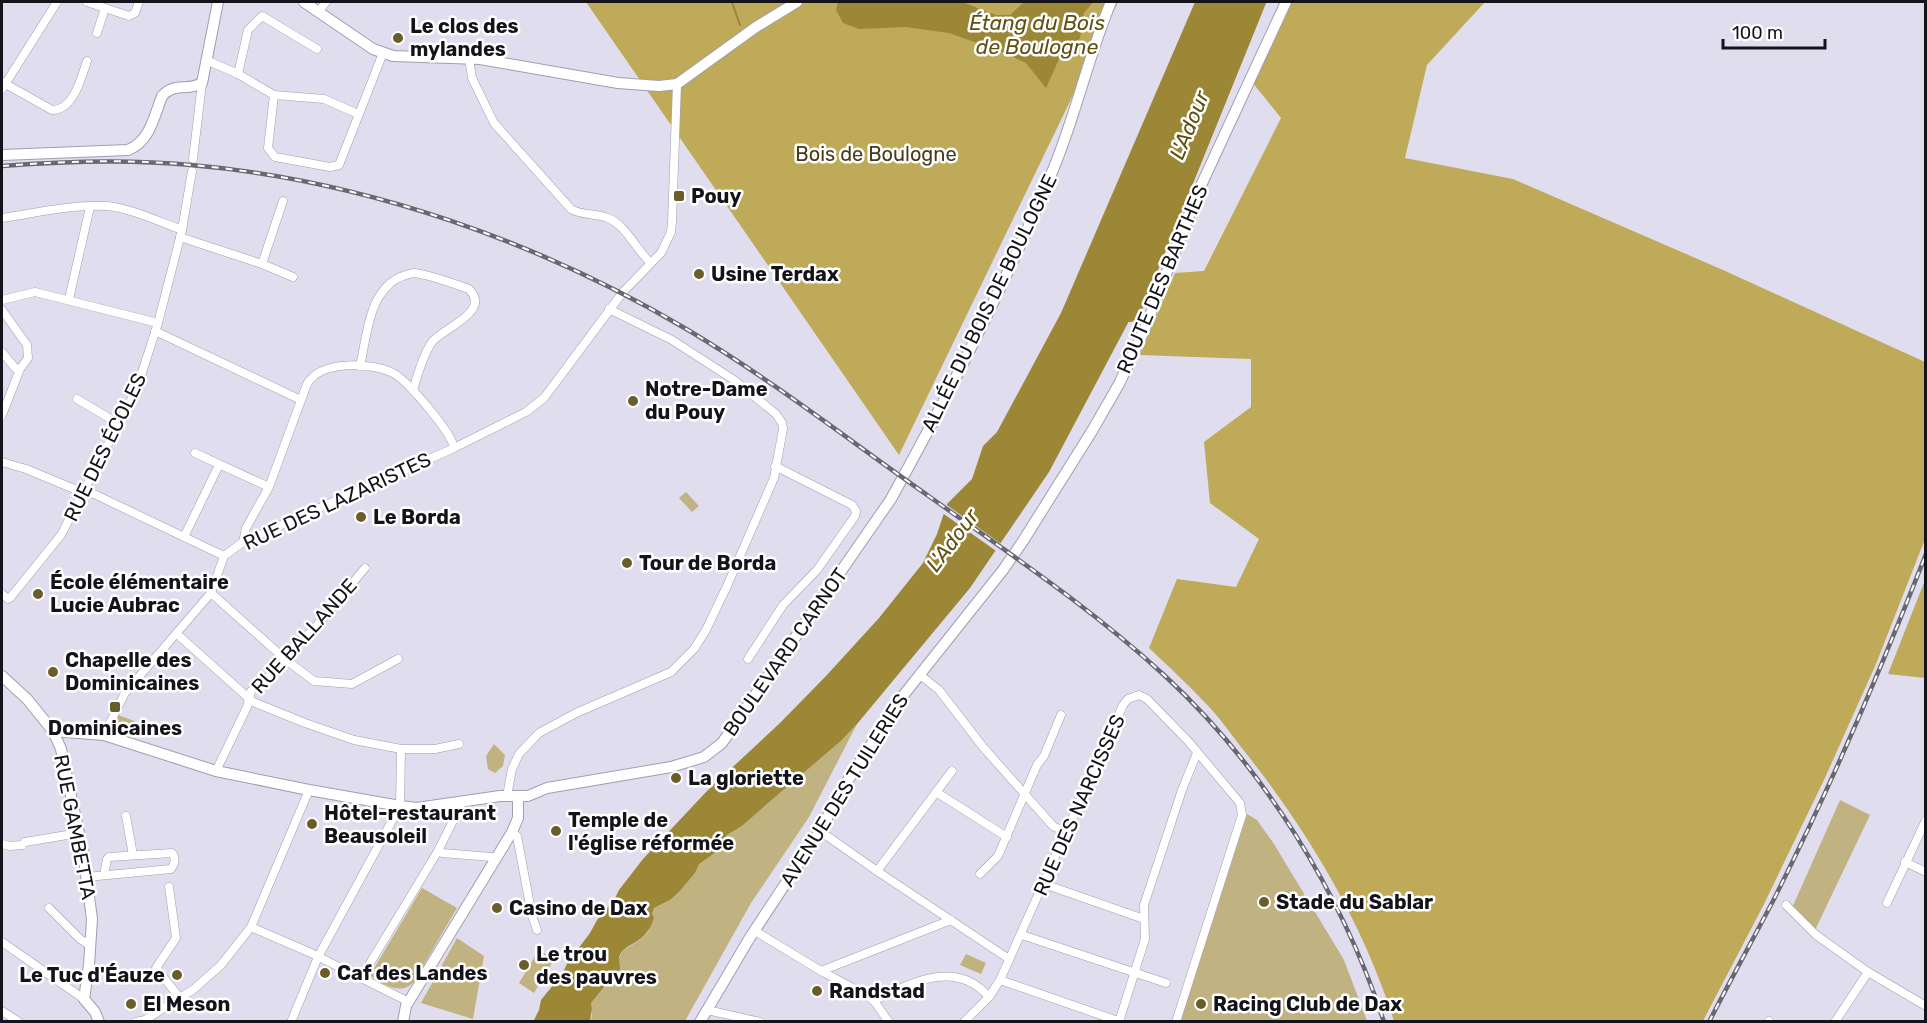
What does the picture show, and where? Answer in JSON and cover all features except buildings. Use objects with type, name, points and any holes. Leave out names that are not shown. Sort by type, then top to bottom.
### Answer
[{"type":"street","points":[[57,2],[2,85],[52,110],[57,110],[65,106],[76,89],[87,61]]},
{"type":"street","points":[[87,2],[129,16],[135,13],[139,2]]},
{"type":"street","points":[[193,159],[202,83],[218,2]]},
{"type":"street","points":[[304,2],[373,49],[383,53],[403,57],[470,58],[618,83],[659,86],[677,84],[756,27],[797,2]]},
{"type":"street","points":[[319,12],[326,2]]},
{"type":"street","name":"ALLÉE DU BOIS DE BOULOGNE","points":[[891,499],[999,293],[1038,205],[1068,131],[1111,2]]},
{"type":"street","name":"ROUTE DES BARTHES","points":[[1003,570],[1092,431],[1119,384],[1144,331],[1198,192],[1286,2]]},
{"type":"street","points":[[97,33],[105,8]]},
{"type":"street","points":[[238,74],[248,30],[262,16],[316,49]]},
{"type":"street","points":[[274,95],[268,148],[275,157],[330,167],[339,165],[383,53]]},
{"type":"street","points":[[470,58],[470,71],[481,96],[505,137],[571,209],[608,218],[617,223],[651,263]]},
{"type":"street","points":[[206,60],[238,74],[274,95],[324,99],[358,114]]},
{"type":"street","points":[[2,155],[129,150],[139,146],[144,139],[162,96],[167,91],[178,87],[194,87],[202,83]]},
{"type":"street","points":[[403,1022],[409,1002],[512,832],[518,818],[512,796],[512,769],[519,754],[539,734],[576,713],[671,672],[694,649],[706,630],[727,586],[774,478],[783,429],[776,414],[734,380],[672,340],[609,309],[661,253],[671,232],[677,84]]},
{"type":"street","name":"RUE DES ÉCOLES","points":[[5,596],[10,598],[61,535],[137,388],[181,233],[192,171]]},
{"type":"street","points":[[262,264],[283,201]]},
{"type":"street","points":[[2,218],[108,206],[293,277]]},
{"type":"street","points":[[69,299],[90,207]]},
{"type":"street","points":[[360,366],[373,308],[378,297],[394,280],[415,273],[469,289],[475,299],[470,314],[435,339],[429,347],[413,390]]},
{"type":"street","points":[[2,300],[35,292],[69,299],[156,327],[302,400]]},
{"type":"street","name":"RUE DES LAZARISTES","points":[[104,735],[125,693],[212,593],[224,556],[243,542],[454,448],[526,412],[544,398],[609,309]]},
{"type":"street","points":[[2,310],[27,345],[28,358],[20,369],[2,415]]},
{"type":"street","points":[[2,351],[15,368],[20,369]]},
{"type":"street","points":[[243,542],[246,528],[269,487],[307,384],[315,374],[336,367],[360,366],[379,368],[395,374],[413,390],[451,438],[454,448]]},
{"type":"street","points":[[77,399],[119,424]]},
{"type":"street","points":[[195,453],[269,487]]},
{"type":"street","points":[[2,462],[84,493],[94,494],[224,556]]},
{"type":"street","points":[[184,537],[219,465]]},
{"type":"street","points":[[748,659],[783,605],[817,570],[855,516],[856,511],[852,505],[775,466]]},
{"type":"street","name":"BOULEVARD CARNOT","points":[[53,731],[104,735],[216,771],[309,790],[417,808],[463,801],[528,796],[547,788],[671,766],[704,757],[722,743],[891,499]]},
{"type":"street","name":"RUE BALLANDE","points":[[216,771],[244,714],[251,691],[278,671],[290,650],[312,631],[365,568]]},
{"type":"street","name":"AVENUE DES TUILERIES","points":[[700,1022],[755,931],[820,831],[860,761],[920,674],[1003,570]]},
{"type":"street","points":[[212,593],[285,659],[314,681],[345,684],[357,682],[398,659]]},
{"type":"street","points":[[177,634],[248,699],[305,723],[354,740],[401,749],[435,749],[459,744]]},
{"type":"street","points":[[920,674],[939,690],[983,747],[1053,826],[1065,832]]},
{"type":"street","name":"RUE GAMBETTA","points":[[2,676],[27,699],[53,731],[62,749],[87,877],[92,920],[84,999]]},
{"type":"street","name":"RUE DES NARCISSES","points":[[964,1022],[989,997],[1000,980],[1022,935],[1065,832],[1123,705],[1128,699],[1139,696],[1147,699],[1197,753]]},
{"type":"street","points":[[980,874],[998,856],[1061,715]]},
{"type":"street","points":[[291,1022],[318,957],[400,806],[401,749]]},
{"type":"street","points":[[1000,980],[1120,1021],[1145,939],[1144,905],[1182,790],[1197,753],[1240,803],[1242,815],[1176,1022]]},
{"type":"street","points":[[877,871],[952,771]]},
{"type":"street","points":[[136,1022],[146,1021],[194,989],[222,965],[250,927],[309,790]]},
{"type":"street","points":[[936,792],[1007,837]]},
{"type":"street","points":[[361,978],[438,851],[463,801]]},
{"type":"street","points":[[126,816],[133,855]]},
{"type":"street","points":[[1887,903],[1926,820]]},
{"type":"street","points":[[820,831],[1009,959]]},
{"type":"street","points":[[512,832],[517,836],[532,916],[537,930]]},
{"type":"street","points":[[2,844],[10,846],[79,833]]},
{"type":"street","points":[[438,851],[488,856],[495,859]]},
{"type":"street","points":[[87,877],[171,869],[174,856],[172,853],[109,857],[104,875]]},
{"type":"street","points":[[1905,862],[1926,872]]},
{"type":"street","points":[[1044,884],[1144,919]]},
{"type":"street","points":[[169,887],[176,938],[156,968],[180,998]]},
{"type":"street","points":[[1786,905],[1816,935],[1868,972],[1924,1005],[1926,995]]},
{"type":"street","points":[[49,908],[80,939],[91,946]]},
{"type":"street","points":[[821,971],[951,920]]},
{"type":"street","points":[[250,927],[318,957],[409,1002]]},
{"type":"street","points":[[755,931],[866,995],[874,1001],[890,1022]]},
{"type":"street","points":[[1022,935],[1166,983]]},
{"type":"street","points":[[2,944],[84,999],[97,1017]]},
{"type":"street","points":[[1835,1022],[1868,972]]},
{"type":"street","points":[[874,1001],[939,975],[954,975],[966,979],[989,997]]},
{"type":"street","points":[[409,1002],[409,1022]]},
{"type":"street","points":[[708,1010],[760,1022]]},
{"type":"street","points":[[2,1011],[19,1022]]},
{"type":"shaded area","points":[[686,492],[699,506],[692,512],[679,498]]},
{"type":"shaded area","points":[[118,715],[137,722],[132,736],[113,731]]},
{"type":"shaded area","points":[[857,724],[809,817],[751,903],[685,1021],[590,1022],[591,1003],[611,981],[622,951],[648,932],[654,917],[652,914],[654,908],[670,900],[680,891],[695,873],[699,863],[716,852],[727,835],[742,826],[841,741]]},
{"type":"shaded area","points":[[494,744],[505,755],[503,766],[495,773],[488,769],[486,756]]},
{"type":"shaded area","points":[[1840,800],[1870,815],[1815,930],[1792,908]]},
{"type":"shaded area","name":"Stade du Sablar","points":[[1247,814],[1257,820],[1274,844],[1344,960],[1367,1021],[1180,1021]]},
{"type":"shaded area","points":[[422,888],[457,908],[413,983],[400,989],[391,987],[370,975]]},
{"type":"shaded area","points":[[457,938],[484,956],[473,1019],[421,1003]]},
{"type":"shaded area","points":[[539,950],[554,959],[534,993],[519,983]]},
{"type":"shaded area","points":[[966,954],[986,963],[981,974],[960,965]]},
{"type":"green space","name":"Bois de Boulogne","points":[[586,2],[1118,2],[899,455]]},
{"type":"green space","points":[[1286,2],[1485,2],[1427,65],[1405,158],[1513,179],[1723,270],[1925,362],[1925,539],[1876,664],[1824,780],[1763,906],[1703,1021],[1394,1021],[1382,985],[1350,915],[1332,880],[1291,814],[1215,714],[1149,648],[1177,579],[1236,587],[1259,539],[1210,503],[1204,442],[1251,407],[1251,359],[1140,355],[1175,273],[1204,271],[1281,118],[1252,82]]},
{"type":"green space","points":[[1925,580],[1925,678],[1888,674]]},
{"type":"water","name":"Étang du Bois de Boulogne","points":[[838,2],[962,2],[996,15],[1010,15],[1024,2],[1093,2],[1084,13],[1080,38],[1059,59],[1046,88],[1026,63],[949,33],[906,27],[859,29],[843,23],[836,10]]},
{"type":"water","points":[[1195,2],[1260,2],[1137,306],[1049,472],[970,588],[857,724],[841,741],[742,826],[727,835],[721,847],[699,864],[695,873],[680,891],[670,900],[654,908],[651,926],[641,938],[622,951],[619,958],[620,969],[591,1003],[590,1021],[533,1022],[541,1000],[643,859],[707,791],[780,723],[826,676],[879,618],[923,563],[937,534],[947,504],[972,479],[983,446],[997,432],[1061,313]]},
{"type":"pier","points":[[944,503],[1004,546],[999,553],[941,512]]},
{"type":"waterway","points":[[732,2],[740,25]]},
{"type":"waterway","name":"L'Adour","points":[[1130,316],[1137,306],[1260,2]]},
{"type":"railway","points":[[2,166],[97,161],[191,165],[256,173],[321,185],[385,201],[449,220],[572,269],[631,298],[719,349],[810,411],[1079,604],[1136,650],[1200,711],[1266,791],[1322,880],[1367,974],[1384,1022]]},
{"type":"railway","points":[[1709,1022],[1773,901],[1834,773],[1891,642],[1926,554]]},
{"type":"place","name":"Le clos des mylandes","points":[[398,38]]},
{"type":"place","name":"Pouy","points":[[679,196]]},
{"type":"place","name":"Usine Terdax","points":[[699,274]]},
{"type":"place","name":"Notre-Dame du Pouy","points":[[633,401]]},
{"type":"place","name":"Le Borda","points":[[361,517]]},
{"type":"place","name":"Tour de Borda","points":[[627,563]]},
{"type":"place","name":"École élémentaire Lucie Aubrac","points":[[38,594]]},
{"type":"place","name":"Chapelle des Dominicaines","points":[[53,672]]},
{"type":"place","name":"Dominicaines","points":[[115,707]]},
{"type":"place","name":"La gloriette","points":[[676,778]]},
{"type":"place","name":"Hôtel-restaurant Beausoleil","points":[[312,824]]},
{"type":"place","name":"Temple de l'église réformée","points":[[556,831]]},
{"type":"place","name":"Stade du Sablar","points":[[1264,902]]},
{"type":"place","name":"Casino de Dax","points":[[497,908]]},
{"type":"place","name":"Le trou des pauvres","points":[[524,965]]},
{"type":"place","name":"Caf des Landes","points":[[325,973]]},
{"type":"place","name":"Le Tuc d'Éauze","points":[[177,975]]},
{"type":"place","name":"Randstad","points":[[817,991]]},
{"type":"place","name":"El Meson","points":[[131,1004]]},
{"type":"place","name":"Racing Club de Dax","points":[[1201,1004]]}]
